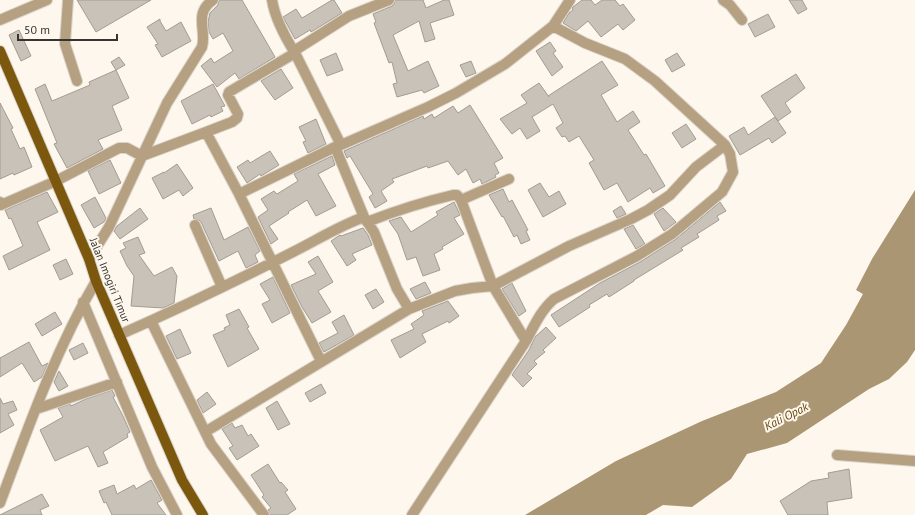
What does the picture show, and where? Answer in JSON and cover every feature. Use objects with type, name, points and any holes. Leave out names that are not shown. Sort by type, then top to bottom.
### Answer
[{"type":"main road","name":"Jalan Imogiri Timur","points":[[0,51],[89,259],[96,281],[182,480],[203,515]]},
{"type":"street","points":[[0,20],[47,0]]},
{"type":"street","points":[[68,0],[65,44],[77,81]]},
{"type":"street","points":[[89,259],[110,226],[167,103],[202,47],[202,17],[206,7],[213,0]]},
{"type":"street","points":[[272,0],[273,8],[284,33],[295,52],[338,146],[366,219],[374,232],[397,289],[408,309]]},
{"type":"street","points":[[142,156],[232,122],[237,118],[238,114],[228,95],[229,92],[295,52],[367,4],[389,0]]},
{"type":"street","points":[[239,194],[338,146],[428,107],[456,93],[505,64],[553,26],[570,0]]},
{"type":"street","points":[[723,0],[730,5],[742,20]]},
{"type":"street","points":[[412,515],[526,340],[542,312],[554,298],[637,256],[672,234],[722,192],[733,172],[730,154],[725,145],[655,81],[625,59],[586,43],[553,26]]},
{"type":"street","points":[[206,132],[239,194],[321,361]]},
{"type":"street","points":[[205,432],[408,309],[455,291],[493,286],[569,246],[648,210],[670,195],[696,167],[725,145]]},
{"type":"street","points":[[0,202],[1,205],[56,181],[120,148],[128,148],[142,156]]},
{"type":"street","points":[[461,200],[509,179]]},
{"type":"street","points":[[119,335],[222,287],[324,235],[366,219],[457,195],[461,200],[493,286],[526,340]]},
{"type":"street","points":[[194,225],[222,287]]},
{"type":"street","points":[[0,503],[36,409],[83,302],[96,281]]},
{"type":"street","points":[[83,302],[152,467],[177,515]]},
{"type":"street","points":[[151,321],[211,444],[264,515]]},
{"type":"street","points":[[36,409],[116,382]]},
{"type":"street","points":[[837,454],[915,461]]},
{"type":"water","name":"Kali Opak","points":[[915,190],[915,350],[907,362],[889,379],[869,389],[787,443],[747,454],[731,479],[692,507],[663,505],[646,515],[525,515],[616,461],[702,421],[776,392],[821,363],[846,325],[863,294],[856,290],[872,259]]},
{"type":"building","points":[[77,0],[151,0],[96,32]]},
{"type":"building","points":[[219,0],[242,0],[275,57],[239,79],[235,73],[217,87],[201,66],[211,58],[214,63],[233,51],[223,33],[213,39],[209,32],[208,22],[210,13],[218,5]]},
{"type":"building","points":[[334,0],[342,13],[311,32],[310,30],[295,39],[283,17],[296,9],[302,18]]},
{"type":"building","points":[[395,0],[423,0],[426,8],[444,0],[449,0],[454,15],[430,23],[435,39],[425,42],[419,21],[393,35],[408,71],[428,61],[439,86],[424,93],[422,90],[397,97],[393,84],[397,83],[392,62],[389,63],[374,23],[376,22],[373,14],[392,6]]},
{"type":"building","points":[[582,0],[591,0],[595,5],[602,0],[615,0],[620,6],[623,4],[635,20],[623,30],[618,24],[601,37],[588,21],[576,31],[563,23],[569,13],[573,10],[572,8]]},
{"type":"building","points":[[789,0],[802,0],[807,9],[798,14]]},
{"type":"building","points":[[768,14],[775,27],[755,37],[748,24]]},
{"type":"building","points":[[160,19],[166,31],[181,22],[191,41],[162,57],[155,45],[158,44],[147,27]]},
{"type":"building","points":[[19,30],[31,56],[21,61],[9,35]]},
{"type":"building","points":[[550,42],[556,51],[553,53],[563,67],[552,76],[536,51]]},
{"type":"building","points":[[336,53],[343,70],[327,76],[320,60]]},
{"type":"building","points":[[677,53],[685,65],[672,72],[665,60]]},
{"type":"building","points":[[119,57],[125,65],[116,70],[111,62]]},
{"type":"building","points":[[471,61],[476,73],[466,77],[460,65]]},
{"type":"building","points":[[602,61],[618,85],[601,95],[617,122],[633,111],[640,122],[628,130],[644,155],[646,154],[665,186],[653,193],[650,188],[628,202],[617,183],[604,190],[589,163],[594,160],[579,136],[569,142],[565,136],[562,137],[556,128],[563,123],[553,104],[532,117],[540,131],[527,139],[520,128],[512,134],[500,119],[527,103],[521,95],[539,83],[548,96]]},
{"type":"building","points":[[281,69],[293,88],[275,100],[261,81]]},
{"type":"building","points":[[116,70],[129,98],[112,106],[122,130],[98,140],[103,149],[67,168],[54,144],[57,143],[35,89],[45,84],[52,101],[90,85],[89,82]]},
{"type":"building","points":[[796,74],[805,88],[785,103],[791,112],[778,121],[761,96]]},
{"type":"building","points":[[213,84],[225,106],[221,107],[223,111],[211,117],[210,115],[192,124],[181,101]]},
{"type":"building","points":[[0,103],[13,128],[11,129],[20,149],[24,147],[32,167],[0,179]]},
{"type":"building","points":[[470,105],[503,158],[494,163],[499,173],[495,175],[496,177],[482,184],[480,179],[473,183],[466,169],[458,175],[448,161],[428,168],[427,166],[392,179],[394,182],[381,191],[387,201],[375,208],[369,197],[373,194],[350,156],[347,158],[344,151],[423,116],[424,119],[432,114],[434,118],[453,106],[458,113]]},
{"type":"building","points":[[775,117],[786,133],[772,143],[769,138],[740,155],[729,136],[744,127],[748,135]]},
{"type":"building","points":[[316,119],[326,144],[308,153],[303,142],[306,141],[299,127]]},
{"type":"building","points":[[686,124],[696,139],[682,148],[672,133]]},
{"type":"building","points":[[270,151],[279,165],[261,176],[260,174],[247,183],[237,167],[248,160],[250,163]]},
{"type":"building","points":[[332,156],[335,165],[318,174],[336,206],[316,216],[307,200],[269,226],[278,239],[271,244],[258,217],[268,210],[261,199],[274,191],[277,194],[298,181],[294,174]]},
{"type":"building","points":[[110,160],[121,183],[99,194],[88,171]]},
{"type":"building","points":[[177,164],[193,188],[183,196],[179,190],[163,199],[152,178],[164,173]]},
{"type":"building","points":[[540,183],[549,197],[559,191],[566,204],[543,217],[528,190]]},
{"type":"building","points":[[503,189],[509,202],[512,200],[528,230],[526,231],[530,240],[521,244],[517,235],[514,237],[503,216],[502,217],[489,195]]},
{"type":"building","points":[[47,192],[58,212],[37,222],[50,250],[9,270],[3,256],[23,246],[11,218],[9,219],[5,210]]},
{"type":"building","points":[[95,197],[106,218],[104,222],[94,228],[81,205]]},
{"type":"building","points":[[454,202],[460,215],[454,218],[464,234],[442,247],[443,249],[434,254],[440,270],[423,276],[416,257],[407,260],[398,234],[389,221],[401,217],[411,232],[438,215],[436,212]]},
{"type":"building","points":[[720,202],[726,211],[717,216],[719,220],[697,234],[699,237],[681,248],[683,250],[609,297],[607,294],[589,305],[590,307],[559,327],[551,315],[600,283],[640,262],[676,239]]},
{"type":"building","points":[[621,206],[626,214],[617,218],[613,211]]},
{"type":"building","points":[[140,208],[148,219],[120,239],[114,231],[117,226]]},
{"type":"building","points":[[211,208],[224,240],[248,227],[260,251],[255,255],[258,262],[246,268],[238,251],[219,261],[201,222],[194,219],[193,215]]},
{"type":"building","points":[[663,208],[676,222],[664,231],[654,214]]},
{"type":"building","points":[[633,225],[645,244],[636,249],[624,229]]},
{"type":"building","points":[[363,228],[372,245],[352,254],[356,260],[347,266],[331,241],[340,235],[341,236]]},
{"type":"building","points":[[138,237],[145,253],[139,255],[154,276],[172,267],[177,276],[174,303],[163,308],[131,306],[134,276],[127,266],[120,251],[126,248],[123,243]]},
{"type":"building","points":[[318,256],[333,282],[318,291],[331,312],[312,323],[291,285],[316,274],[308,262]]},
{"type":"building","points":[[66,259],[73,274],[60,280],[53,265]]},
{"type":"building","points":[[273,277],[290,313],[272,323],[262,304],[270,300],[260,284]]},
{"type":"building","points":[[425,282],[431,293],[416,299],[410,289]]},
{"type":"building","points":[[512,283],[526,311],[519,316],[502,289]]},
{"type":"building","points":[[376,289],[384,302],[373,309],[365,295]]},
{"type":"building","points":[[448,301],[459,316],[449,323],[448,321],[422,334],[426,342],[400,358],[391,340],[414,329],[411,324],[424,315],[422,311]]},
{"type":"building","points":[[239,309],[249,327],[247,328],[259,349],[228,367],[213,335],[225,330],[224,328],[230,325],[226,315]]},
{"type":"building","points":[[55,312],[62,324],[42,336],[35,324]]},
{"type":"building","points":[[344,315],[354,335],[324,352],[319,343],[338,333],[332,322]]},
{"type":"building","points":[[546,327],[556,338],[543,350],[545,352],[534,361],[537,364],[527,374],[532,378],[523,387],[512,375],[529,350],[535,337]]},
{"type":"building","points":[[180,329],[191,353],[177,359],[166,336]]},
{"type":"building","points":[[29,342],[42,366],[48,363],[42,377],[34,382],[22,363],[0,377],[0,358]]},
{"type":"building","points":[[83,343],[88,353],[74,360],[69,350]]},
{"type":"building","points":[[59,371],[68,386],[59,391],[54,382]]},
{"type":"building","points":[[321,384],[326,393],[310,402],[305,393]]},
{"type":"building","points":[[112,390],[115,396],[113,397],[130,432],[127,434],[128,437],[103,452],[108,463],[98,467],[88,446],[55,461],[40,430],[63,417],[58,408],[70,404],[71,406]]},
{"type":"building","points":[[207,392],[216,404],[203,413],[197,400]]},
{"type":"building","points":[[0,398],[3,404],[13,401],[17,410],[8,414],[14,425],[0,433]]},
{"type":"building","points":[[277,401],[290,424],[278,430],[266,408]]},
{"type":"building","points":[[232,423],[235,428],[242,425],[248,436],[251,434],[259,446],[237,460],[229,448],[233,446],[222,429]]},
{"type":"building","points":[[268,464],[280,483],[281,482],[288,490],[285,492],[296,509],[287,515],[270,515],[268,510],[271,508],[262,497],[264,495],[251,475]]},
{"type":"building","points":[[849,469],[852,498],[827,502],[828,515],[788,515],[780,501],[811,481],[829,478],[828,473]]},
{"type":"building","points":[[151,480],[162,500],[157,503],[166,515],[112,515],[106,502],[104,503],[99,491],[114,485],[117,494],[134,485],[136,489]]},
{"type":"building","points":[[42,494],[49,506],[40,510],[42,515],[0,515]]}]
